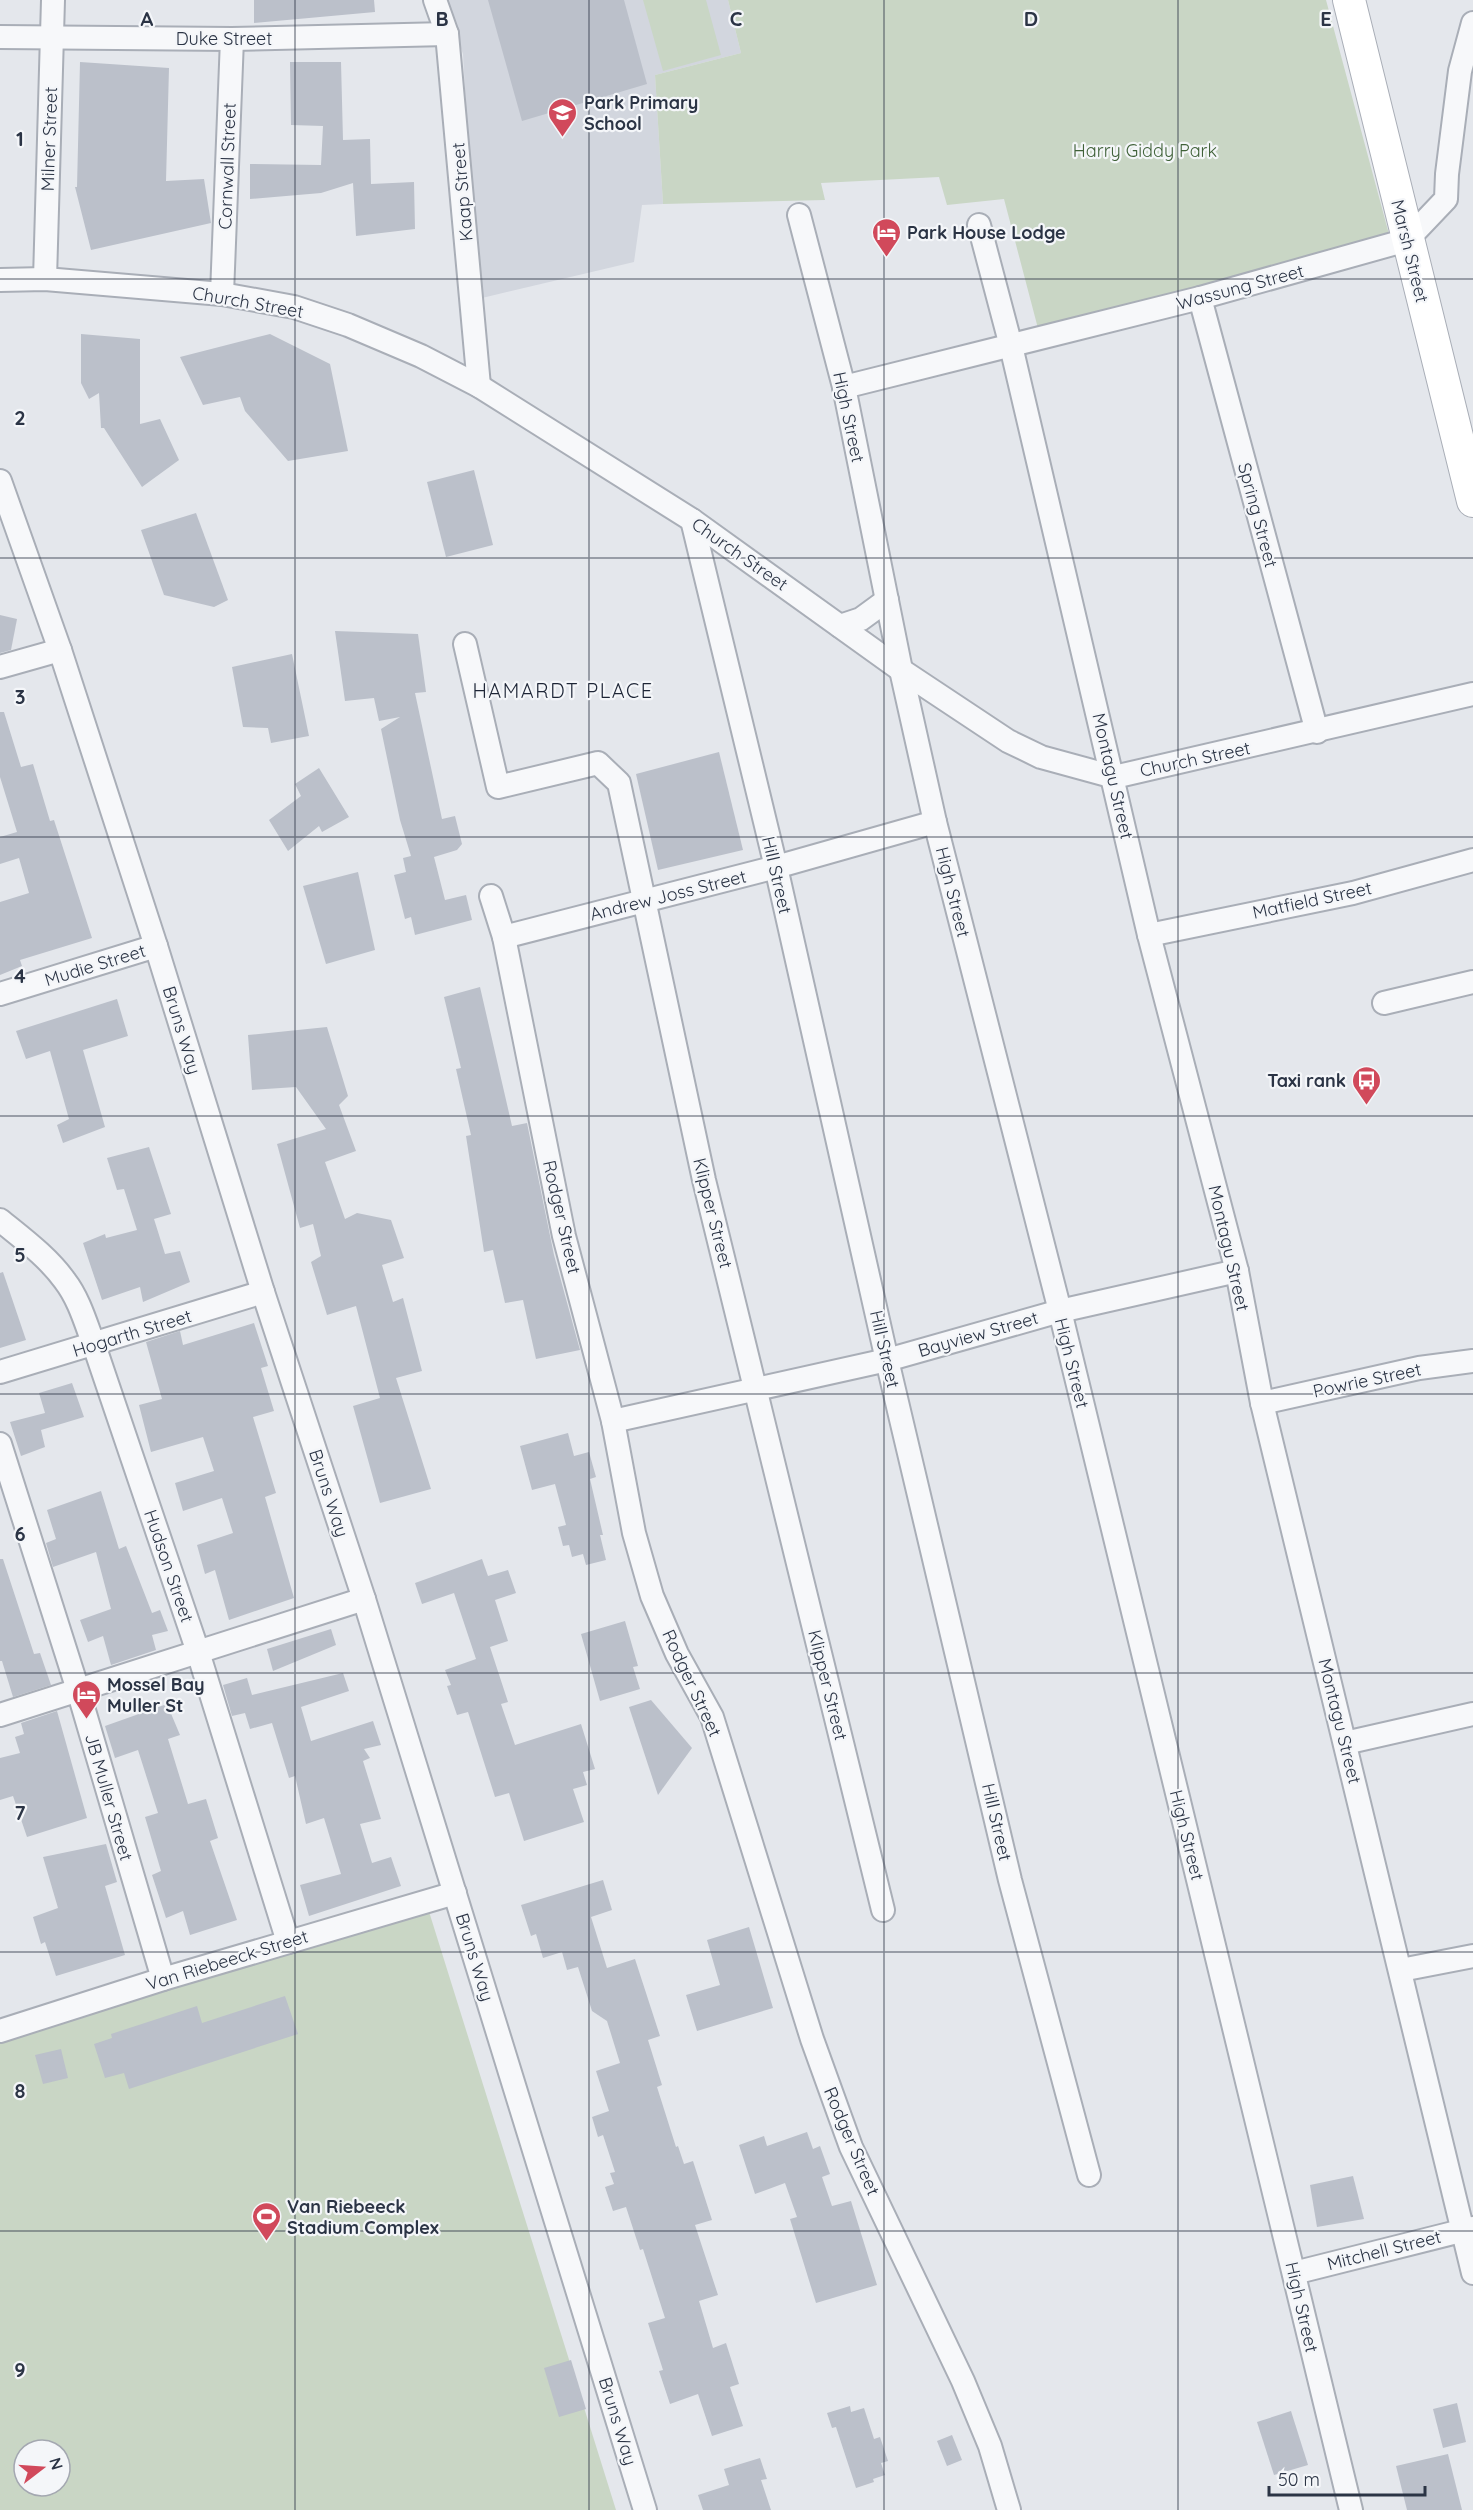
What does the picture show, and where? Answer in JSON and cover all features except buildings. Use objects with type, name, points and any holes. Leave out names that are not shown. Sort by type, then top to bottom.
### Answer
[{"type":"street","name":"Milner Street","points":[[45,279],[53,0]]},
{"type":"street","name":"Kaap Street","points":[[435,0],[447,34],[479,386]]},
{"type":"street","name":"Marsh Street","points":[[1349,0],[1473,501]]},
{"type":"street","points":[[1407,240],[1446,199],[1460,71],[1473,23]]},
{"type":"street","name":"Duke Street","points":[[0,37],[232,39],[447,34]]},
{"type":"street","name":"Cornwall Street","points":[[222,294],[232,39]]},
{"type":"street","name":"High Street","points":[[799,214],[844,387],[901,670],[935,822],[1060,1311],[1351,2510]]},
{"type":"street","name":"Montagu Street","points":[[979,225],[1011,346],[1149,934],[1237,1271],[1262,1403],[1401,1970],[1468,2229],[1473,2273]]},
{"type":"street","name":"Wassung Street","points":[[844,387],[1200,298],[1407,240]]},
{"type":"street","name":"Church Street","points":[[0,280],[45,279],[222,294],[294,307],[348,325],[421,356],[479,386],[692,520],[901,670],[1008,741],[1041,757],[1114,777],[1317,732],[1473,694]]},
{"type":"street","name":"Spring Street","points":[[1200,298],[1317,732]]},
{"type":"street","name":"Bruns Way","points":[[0,481],[60,650],[156,946],[263,1292],[364,1599],[645,2510]]},
{"type":"street","name":"Hill Street","points":[[692,520],[776,867],[887,1359],[1010,1880],[1089,2175]]},
{"type":"street","points":[[840,626],[861,619],[887,600]]},
{"type":"street","name":"Klipper Street","points":[[465,645],[498,787],[598,763],[619,783],[704,1180],[883,1910]]},
{"type":"street","points":[[0,667],[60,650]]},
{"type":"street","name":"Andrew Joss Street","points":[[504,937],[776,867],[935,822]]},
{"type":"street","name":"Matfield Street","points":[[1149,934],[1353,893],[1473,860]]},
{"type":"street","name":"Rodger Street","points":[[491,896],[504,937],[564,1236],[613,1421],[634,1533],[652,1596],[677,1654],[712,1717],[812,2039],[851,2147],[963,2381],[990,2446],[1009,2510]]},
{"type":"street","name":"Mudie Street","points":[[0,994],[156,946]]},
{"type":"street","points":[[1384,1003],[1473,982]]},
{"type":"street","name":"Hudson Street","points":[[0,1220],[42,1256],[65,1280],[75,1296],[94,1345],[198,1652],[288,1942]]},
{"type":"street","name":"Bayview Street","points":[[613,1421],[887,1359],[1060,1311],[1237,1271]]},
{"type":"street","name":"Hogarth Street","points":[[0,1372],[263,1292]]},
{"type":"street","name":"Powrie Street","points":[[1262,1403],[1419,1368],[1472,1365]]},
{"type":"street","name":"JB Muller Street","points":[[0,1444],[78,1690],[163,1979]]},
{"type":"street","points":[[0,1715],[364,1599]]},
{"type":"street","points":[[1345,1743],[1473,1714]]},
{"type":"street","name":"Van Riebeeck Street","points":[[0,2031],[163,1979],[455,1893]]},
{"type":"street","points":[[1401,1970],[1473,1956]]},
{"type":"street","name":"Mitchell Street","points":[[1294,2273],[1468,2229]]},
{"type":"shaded area","name":"Park Primary School","points":[[444,0],[728,0],[741,53],[655,75],[663,204],[642,205],[634,262],[482,298],[471,200],[463,54]]},
{"type":"green space","points":[[643,0],[706,0],[721,55],[663,71]]},
{"type":"green space","name":"Harry Giddy Park","points":[[728,0],[1326,0],[1390,238],[1040,336],[1004,199],[947,205],[939,177],[821,183],[825,200],[663,204],[655,75],[741,53]]},
{"type":"green space","name":"Van Riebeeck Stadium Complex","points":[[426,1902],[616,2510],[0,2510],[0,2034]]},
{"type":"place","name":"Park Primary School","points":[[563,138]]},
{"type":"place","name":"Park House Lodge","points":[[886,258]]},
{"type":"place","name":"Taxi rank","points":[[1367,1106]]},
{"type":"place","name":"Mossel Bay Muller St","points":[[86,1720]]},
{"type":"place","name":"Van Riebeeck Stadium Complex","points":[[266,2242]]},
{"type":"district","name":"HAMARDT PLACE","points":[[563,690]]}]
